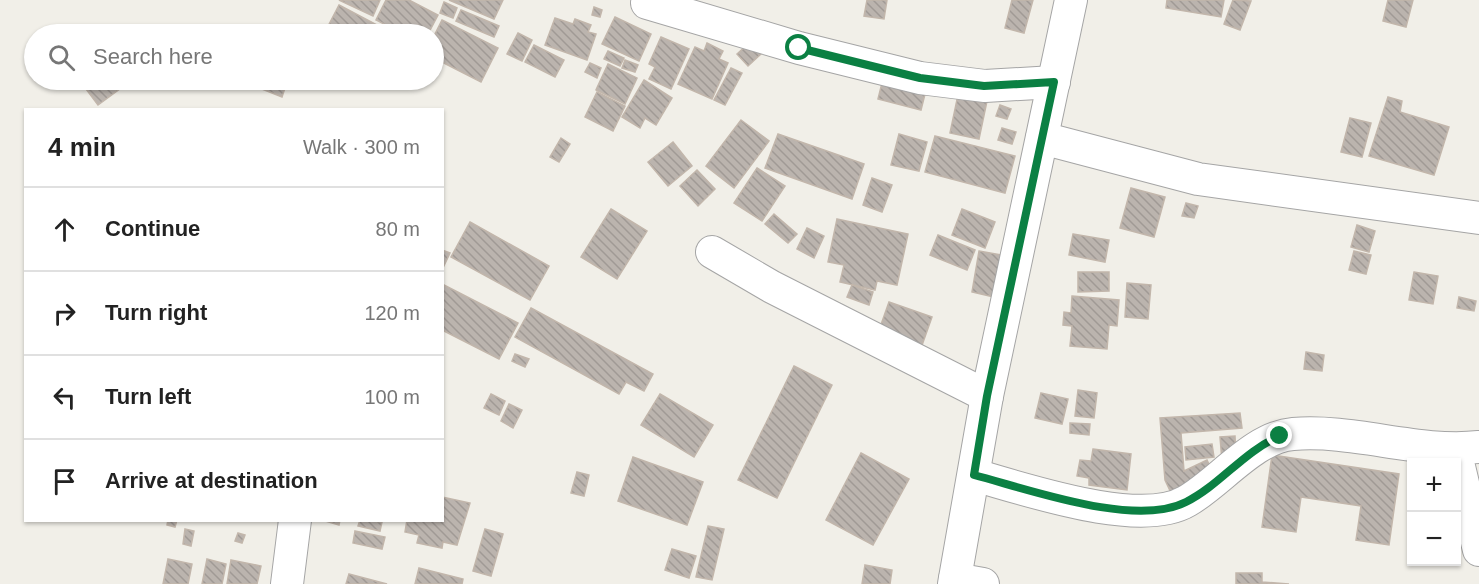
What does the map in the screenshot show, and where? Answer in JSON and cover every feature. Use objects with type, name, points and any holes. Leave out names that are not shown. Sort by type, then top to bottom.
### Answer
[{"type":"street","points":[[964,582],[974,475],[987,396],[1071,0]]},
{"type":"street","points":[[647,3],[799,48],[920,78],[984,86],[1054,82]]},
{"type":"street","points":[[1042,138],[1198,179],[1479,218]]},
{"type":"street","points":[[712,252],[772,287],[987,396]]},
{"type":"street","points":[[974,475],[1106,510],[1135,510],[1185,503],[1264,443],[1280,436],[1295,434],[1467,448],[1479,550]]},
{"type":"street","points":[[287,584],[295,522]]},
{"type":"building","points":[[339,0],[380,0],[373,16]]},
{"type":"building","points":[[386,0],[409,0],[438,15],[433,24],[384,24],[376,20]]},
{"type":"building","points":[[449,0],[503,0],[494,19]]},
{"type":"building","points":[[867,0],[887,0],[884,19],[864,16]]},
{"type":"building","points":[[1012,0],[1033,0],[1024,33],[1005,28]]},
{"type":"building","points":[[1167,0],[1224,0],[1221,17],[1166,8]]},
{"type":"building","points":[[1233,0],[1251,1],[1240,30],[1224,24]]},
{"type":"building","points":[[1388,0],[1413,0],[1406,27],[1383,21]]},
{"type":"building","points":[[444,2],[457,8],[453,18],[440,13]]},
{"type":"building","points":[[339,5],[375,24],[329,24]]},
{"type":"building","points":[[594,7],[602,10],[600,17],[592,15]]},
{"type":"building","points":[[461,10],[499,26],[494,37],[456,21]]},
{"type":"building","points":[[615,17],[651,34],[639,61],[602,44]]},
{"type":"building","points":[[555,18],[573,24],[575,19],[591,25],[588,32],[596,34],[587,60],[545,45]]},
{"type":"building","points":[[442,20],[498,48],[481,82],[444,63],[444,24],[440,24]]},
{"type":"building","points":[[518,33],[532,40],[522,61],[507,54]]},
{"type":"building","points":[[661,37],[689,49],[671,89],[649,79],[655,67],[649,64]]},
{"type":"building","points":[[750,42],[761,54],[748,66],[737,54]]},
{"type":"building","points":[[707,43],[723,51],[719,59],[728,63],[712,99],[678,84],[695,47],[704,51]]},
{"type":"building","points":[[534,45],[564,60],[555,77],[525,62]]},
{"type":"building","points":[[608,51],[624,58],[620,66],[604,59]]},
{"type":"building","points":[[625,60],[638,65],[635,72],[622,68]]},
{"type":"building","points":[[590,63],[601,68],[597,78],[585,72]]},
{"type":"building","points":[[608,64],[637,78],[625,104],[596,90]]},
{"type":"building","points":[[731,68],[742,73],[725,105],[714,100]]},
{"type":"building","points":[[883,79],[926,90],[921,110],[878,99]]},
{"type":"building","points":[[644,80],[672,98],[656,125],[645,118],[640,128],[622,117]]},
{"type":"building","points":[[87,90],[118,90],[98,105]]},
{"type":"building","points":[[264,90],[284,90],[282,97]]},
{"type":"building","points":[[597,92],[625,106],[613,131],[585,117]]},
{"type":"building","points":[[958,95],[987,101],[979,139],[950,133]]},
{"type":"building","points":[[1388,97],[1402,101],[1400,112],[1449,127],[1434,175],[1369,156]]},
{"type":"building","points":[[1000,105],[1011,109],[1007,119],[996,116]]},
{"type":"building","points":[[1350,118],[1371,123],[1362,157],[1341,152]]},
{"type":"building","points":[[741,120],[769,141],[734,188],[706,166]]},
{"type":"building","points":[[1002,128],[1016,132],[1012,144],[998,140]]},
{"type":"building","points":[[778,134],[864,164],[852,199],[765,168]]},
{"type":"building","points":[[899,134],[927,142],[919,171],[891,165]]},
{"type":"building","points":[[935,136],[1015,156],[1005,193],[925,172]]},
{"type":"building","points":[[561,138],[570,144],[559,162],[550,157]]},
{"type":"building","points":[[673,142],[692,166],[668,186],[648,162]]},
{"type":"building","points":[[757,168],[785,186],[762,221],[734,203]]},
{"type":"building","points":[[697,170],[715,189],[698,206],[680,186]]},
{"type":"building","points":[[872,178],[892,185],[882,212],[863,205]]},
{"type":"building","points":[[1131,188],[1165,197],[1154,237],[1120,228]]},
{"type":"building","points":[[1186,203],[1198,206],[1194,218],[1182,216]]},
{"type":"building","points":[[611,209],[647,231],[617,279],[581,257]]},
{"type":"building","points":[[962,209],[995,222],[985,248],[952,235]]},
{"type":"building","points":[[774,214],[797,234],[788,243],[765,224]]},
{"type":"building","points":[[837,219],[908,234],[897,285],[877,281],[875,290],[840,282],[844,265],[828,262]]},
{"type":"building","points":[[470,222],[549,266],[530,300],[451,257]]},
{"type":"building","points":[[1357,225],[1375,231],[1369,252],[1351,247]]},
{"type":"building","points":[[807,228],[824,236],[814,258],[797,249]]},
{"type":"building","points":[[1073,234],[1109,240],[1105,262],[1069,255]]},
{"type":"building","points":[[938,235],[975,250],[967,270],[930,255]]},
{"type":"building","points":[[444,251],[450,253],[444,266]]},
{"type":"building","points":[[979,251],[1002,255],[994,297],[972,292]]},
{"type":"building","points":[[1354,251],[1371,255],[1366,274],[1349,270]]},
{"type":"building","points":[[1078,272],[1109,272],[1109,291],[1078,292]]},
{"type":"building","points":[[1414,272],[1438,276],[1433,304],[1409,300]]},
{"type":"building","points":[[1127,283],[1151,285],[1148,319],[1125,317]]},
{"type":"building","points":[[444,285],[518,323],[499,359],[444,331]]},
{"type":"building","points":[[852,285],[873,292],[869,305],[847,297]]},
{"type":"building","points":[[1072,296],[1119,300],[1117,326],[1109,325],[1107,349],[1070,346],[1072,326],[1063,325],[1064,312],[1071,313]]},
{"type":"building","points":[[1459,297],[1476,301],[1474,311],[1457,308]]},
{"type":"building","points":[[889,302],[932,317],[921,348],[878,333]]},
{"type":"building","points":[[531,308],[653,374],[644,391],[626,382],[619,394],[515,337]]},
{"type":"building","points":[[1306,352],[1324,355],[1322,371],[1304,369]]},
{"type":"building","points":[[515,354],[529,359],[525,367],[512,361]]},
{"type":"building","points":[[794,366],[832,385],[777,498],[738,480]]},
{"type":"building","points":[[1078,390],[1097,393],[1094,418],[1075,416]]},
{"type":"building","points":[[1041,393],[1068,399],[1062,424],[1035,418]]},
{"type":"building","points":[[491,394],[505,401],[499,415],[484,408]]},
{"type":"building","points":[[660,394],[713,425],[694,457],[641,425]]},
{"type":"building","points":[[509,404],[522,410],[513,428],[501,421]]},
{"type":"building","points":[[1240,413],[1242,428],[1181,433],[1184,471],[1207,460],[1215,477],[1173,497],[1165,480],[1160,418]]},
{"type":"building","points":[[1070,423],[1090,424],[1089,435],[1070,433]]},
{"type":"building","points":[[1235,436],[1236,460],[1222,461],[1220,437]]},
{"type":"building","points":[[1212,444],[1214,457],[1186,460],[1185,447]]},
{"type":"building","points":[[1093,449],[1131,454],[1127,490],[1089,485],[1089,478],[1077,476],[1080,460],[1091,461]]},
{"type":"building","points":[[861,453],[909,479],[873,545],[826,520]]},
{"type":"building","points":[[1272,455],[1399,474],[1389,545],[1356,540],[1361,506],[1301,497],[1296,532],[1262,527]]},
{"type":"building","points":[[633,457],[703,482],[687,525],[618,501]]},
{"type":"building","points":[[577,472],[589,475],[584,496],[571,493]]},
{"type":"building","points":[[444,497],[470,503],[457,545],[443,542],[442,548],[417,543],[419,535],[405,532],[407,522],[444,522]]},
{"type":"building","points":[[168,522],[176,522],[175,527],[167,525]]},
{"type":"building","points":[[359,522],[382,522],[380,531],[358,526]]},
{"type":"building","points":[[708,526],[724,529],[712,580],[696,577]]},
{"type":"building","points":[[185,529],[194,531],[191,546],[183,544]]},
{"type":"building","points":[[485,529],[503,534],[491,576],[473,571]]},
{"type":"building","points":[[355,531],[385,537],[382,549],[353,543]]},
{"type":"building","points":[[238,533],[245,535],[242,543],[235,541]]},
{"type":"building","points":[[672,549],[696,556],[689,578],[665,570]]},
{"type":"building","points":[[168,559],[192,564],[188,584],[163,584]]},
{"type":"building","points":[[207,559],[226,564],[222,584],[202,584]]},
{"type":"building","points":[[231,560],[261,566],[257,584],[227,584]]},
{"type":"building","points":[[865,565],[892,570],[890,584],[862,584]]},
{"type":"building","points":[[419,568],[463,579],[462,584],[415,584]]},
{"type":"building","points":[[1236,573],[1262,573],[1262,582],[1289,584],[1236,584]]},
{"type":"building","points":[[349,574],[387,584],[346,584]]},
{"type":"route","points":[[799,48],[920,78],[984,86],[1054,82],[987,396],[974,475],[1106,510],[1162,508],[1185,503],[1264,443],[1280,436]]}]
